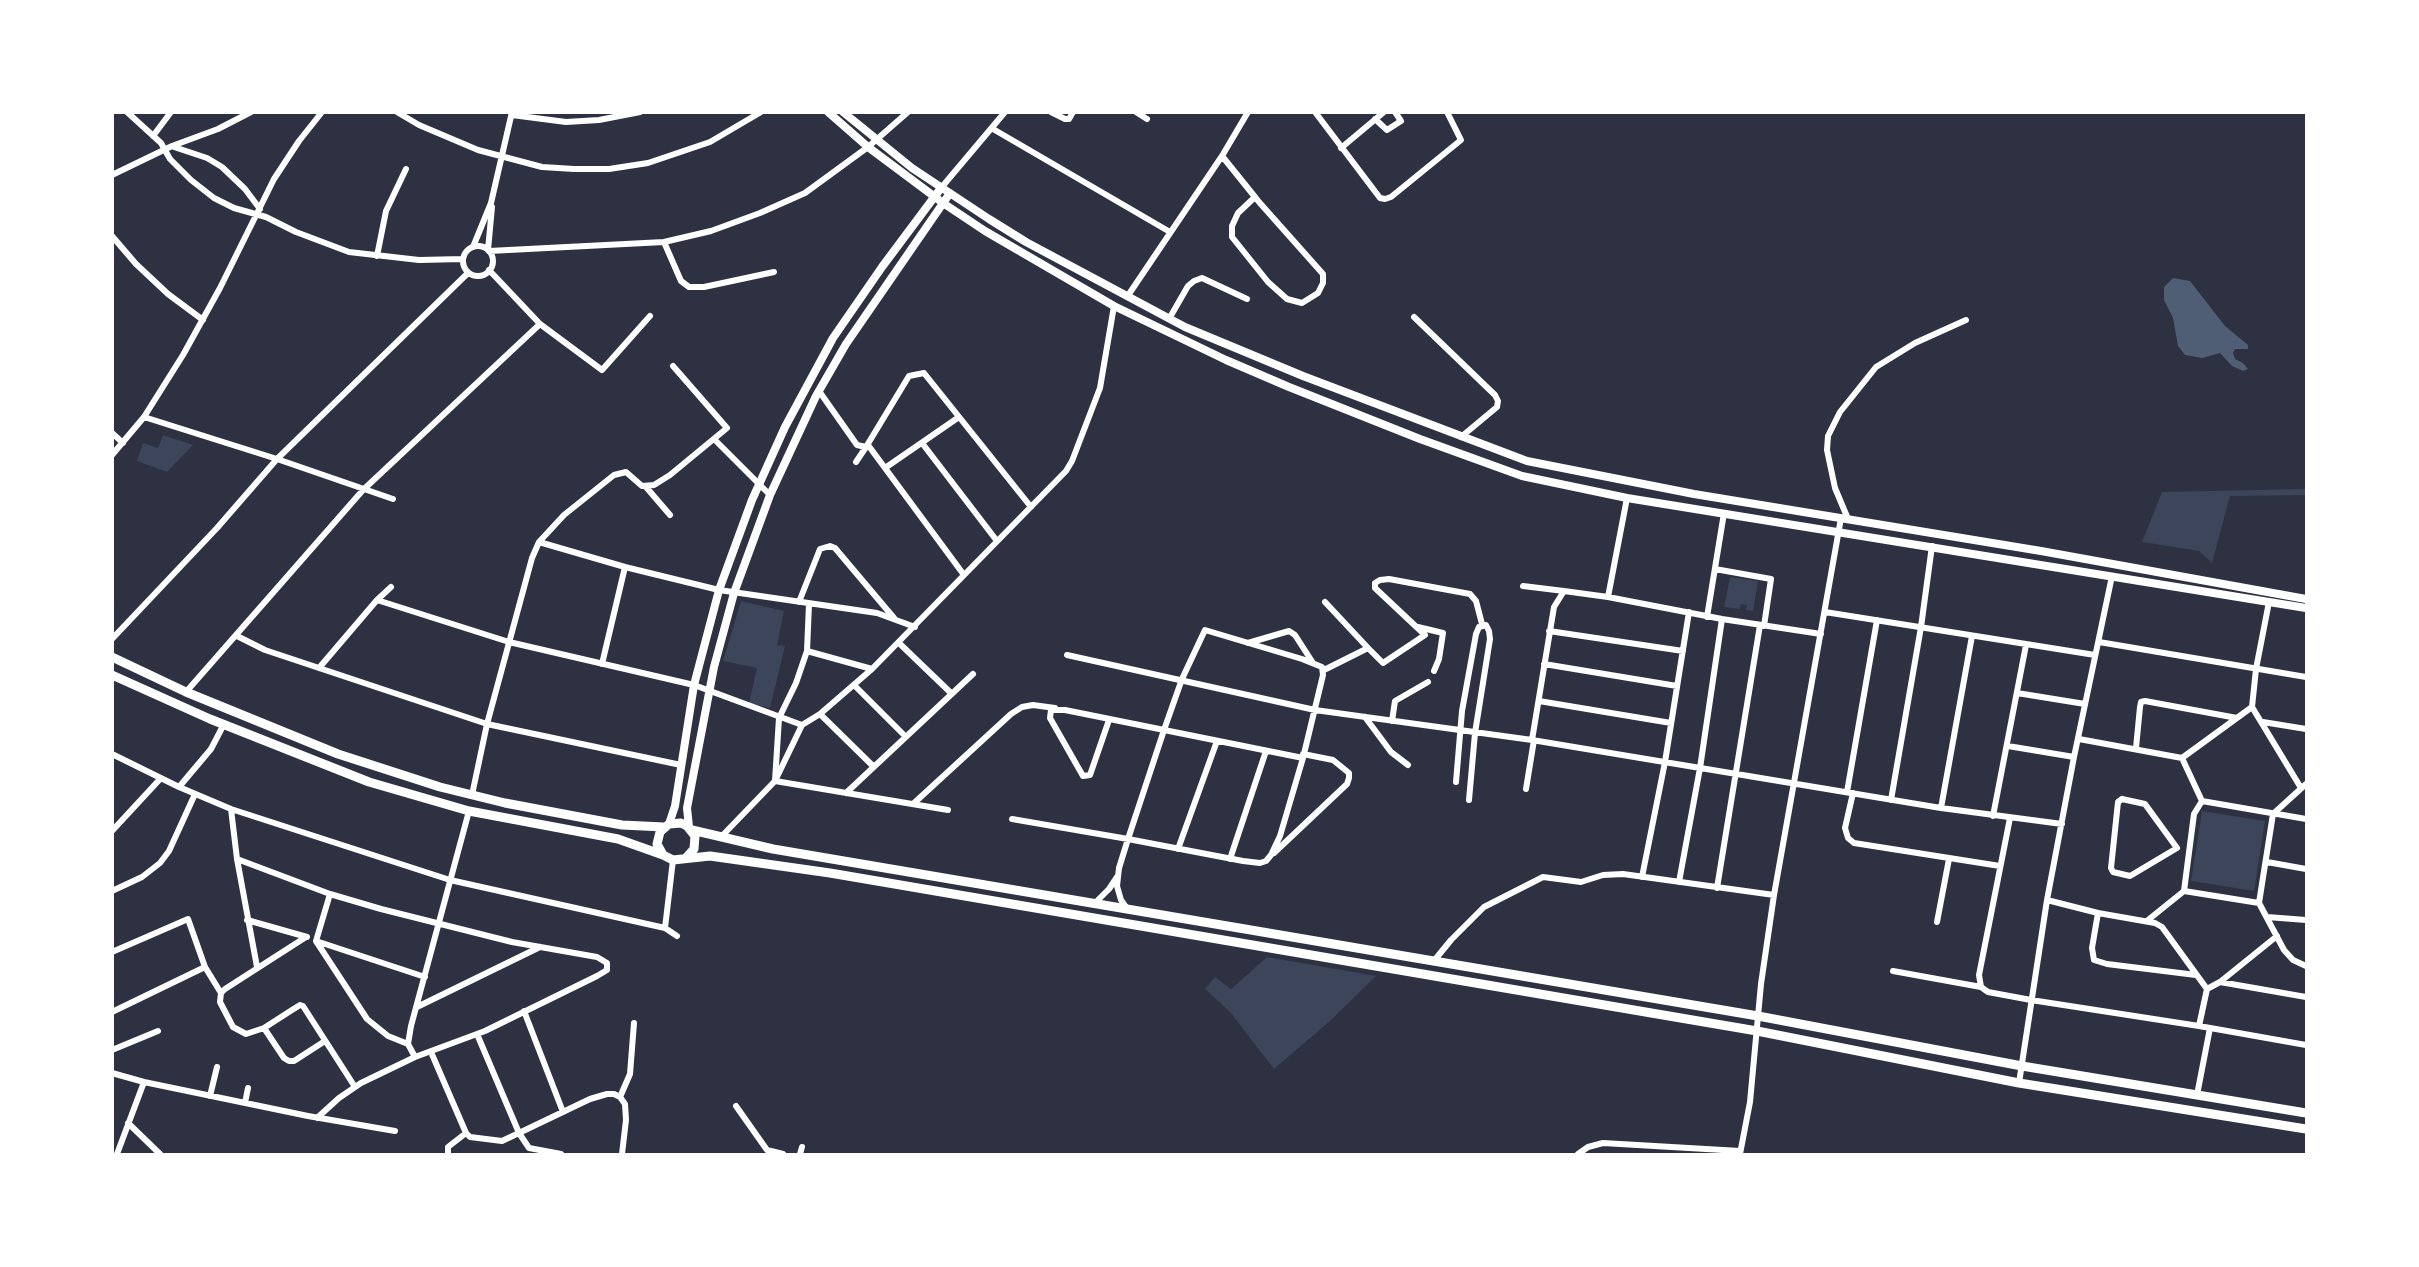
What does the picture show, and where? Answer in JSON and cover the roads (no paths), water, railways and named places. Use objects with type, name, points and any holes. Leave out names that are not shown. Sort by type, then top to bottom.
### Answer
[{"type":"main road","points":[[112,657],[186,692],[338,754],[472,795],[622,825],[667,826],[681,823],[691,829],[721,838],[773,849],[1758,1016],[2022,1066],[2307,1113]]},
{"type":"main road","points":[[112,675],[224,724],[359,778],[469,811],[618,839],[673,860],[710,856],[772,864],[1757,1031],[2019,1083],[2307,1129]]},
{"type":"main road","points":[[663,855],[659,850],[658,837],[667,826]]},
{"type":"main road","points":[[686,858],[694,849],[695,836],[691,829]]},
{"type":"main road","points":[[1416,974],[1421,960]]},
{"type":"street","points":[[127,112],[153,136],[182,172],[214,198],[234,208],[258,211],[325,244],[350,252],[426,260],[463,260]]},
{"type":"street","points":[[153,136],[171,112]]},
{"type":"street","points":[[112,175],[162,147],[172,146],[218,129],[251,112]]},
{"type":"street","points":[[112,455],[144,417],[203,320],[286,160],[322,112]]},
{"type":"street","points":[[398,112],[457,142],[503,158],[542,167],[574,170],[609,169],[648,164],[710,142],[761,112]]},
{"type":"street","points":[[468,273],[463,260],[465,254],[473,247],[491,203],[512,114],[566,122],[599,120],[640,112]]},
{"type":"street","points":[[828,112],[868,147],[934,197],[1092,295],[1226,360],[1289,387],[1522,476],[1627,498],[2307,608]]},
{"type":"street","points":[[843,112],[876,140],[950,194],[1026,242],[1169,319],[1303,376],[1461,438],[1527,461],[1694,494],[2041,550],[2307,599]]},
{"type":"street","points":[[473,247],[478,246],[488,250],[664,242],[711,231],[805,193],[868,147],[908,112]]},
{"type":"street","points":[[667,826],[675,806],[694,685],[718,590],[759,485],[785,427],[833,338],[868,286],[941,188],[1005,112]]},
{"type":"street","points":[[1051,112],[1065,119],[1069,118],[1073,112]]},
{"type":"street","points":[[1136,112],[1147,119]]},
{"type":"street","points":[[1127,297],[1222,156],[1248,112]]},
{"type":"street","points":[[1315,112],[1380,198],[1384,200],[1391,197],[1461,140],[1447,112]]},
{"type":"street","points":[[1341,148],[1384,112]]},
{"type":"street","points":[[1375,119],[1388,130],[1401,121],[1395,112]]},
{"type":"street","points":[[993,129],[1170,232]]},
{"type":"street","points":[[172,146],[193,152],[222,167],[248,192],[258,211]]},
{"type":"street","points":[[1222,156],[1323,274],[1323,283],[1318,293],[1302,303],[1287,299],[1268,282],[1232,237],[1232,226],[1238,213],[1255,197]]},
{"type":"street","points":[[377,256],[386,211],[406,169]]},
{"type":"street","points":[[691,829],[687,808],[709,692],[734,594],[770,495],[819,391],[873,303],[950,194]]},
{"type":"street","points":[[468,273],[477,276],[489,270],[492,259],[488,250],[492,216],[491,203]]},
{"type":"street","points":[[112,236],[136,264],[168,294],[203,320]]},
{"type":"street","points":[[664,242],[681,280],[689,287],[704,287],[774,272]]},
{"type":"street","points":[[489,270],[540,324],[602,370],[650,316]]},
{"type":"street","points":[[112,639],[217,528],[277,459],[468,273]]},
{"type":"street","points":[[1169,319],[1188,286],[1194,280],[1202,278],[1247,299]]},
{"type":"street","points":[[1092,295],[1100,282]]},
{"type":"street","points":[[721,838],[775,781],[802,725],[820,714],[872,669],[1059,479],[1072,461],[1100,388],[1114,306]]},
{"type":"street","points":[[1414,317],[1495,394],[1498,401],[1497,407],[1461,438]]},
{"type":"street","points":[[1578,1155],[1588,1147],[1603,1143],[1740,1153],[1750,1102],[1758,1016],[1774,895],[1840,531],[1845,519],[1835,488],[1827,450],[1828,435],[1840,412],[1876,367],[1915,343],[1965,320]]},
{"type":"street","points":[[186,692],[363,490],[540,324]]},
{"type":"street","points":[[646,487],[664,480],[727,428],[674,366]]},
{"type":"street","points":[[856,462],[913,374],[924,373],[1031,507]]},
{"type":"street","points":[[819,391],[857,445],[867,446],[885,468],[964,575]]},
{"type":"street","points":[[144,417],[393,499]]},
{"type":"street","points":[[885,468],[959,417]]},
{"type":"street","points":[[112,433],[123,443]]},
{"type":"street","points":[[715,440],[770,495]]},
{"type":"street","points":[[922,443],[997,541]]},
{"type":"street","points":[[472,795],[487,724],[532,558],[539,542],[564,515],[620,472],[626,472],[646,487],[670,515]]},
{"type":"street","points":[[1608,597],[1627,498]]},
{"type":"street","points":[[1707,616],[1724,513]]},
{"type":"street","points":[[539,542],[624,567],[734,594],[877,613],[915,627]]},
{"type":"street","points":[[799,602],[820,549],[830,546],[835,548],[895,618]]},
{"type":"street","points":[[1891,800],[1921,627],[1932,546]]},
{"type":"street","points":[[602,664],[624,567]]},
{"type":"street","points":[[1715,569],[1771,579],[1717,888]]},
{"type":"street","points":[[2019,1083],[2047,900],[2112,576]]},
{"type":"street","points":[[1325,602],[1383,663],[1425,635],[1377,590],[1375,583],[1389,579],[1470,594],[1476,601],[1482,624],[1476,634],[1461,731],[1456,782]]},
{"type":"street","points":[[1523,586],[1608,597],[1762,626],[1821,634]]},
{"type":"street","points":[[319,668],[377,600],[391,587]]},
{"type":"street","points":[[1526,789],[1554,607],[1564,591]]},
{"type":"street","points":[[377,600],[509,642],[694,685],[802,725]]},
{"type":"street","points":[[2269,602],[2256,669],[2252,707],[2304,786],[2273,814],[2259,903],[2284,950],[2293,960],[2307,966]]},
{"type":"street","points":[[775,781],[779,718],[796,683],[807,651],[810,635],[809,604]]},
{"type":"street","points":[[1642,877],[1665,762],[1689,612]]},
{"type":"street","points":[[1825,612],[2095,656]]},
{"type":"street","points":[[1679,882],[1700,768],[1722,619]]},
{"type":"street","points":[[1877,620],[1845,828],[1848,838],[1854,843],[2000,866]]},
{"type":"street","points":[[1469,800],[1475,733],[1490,639],[1488,627],[1482,624]]},
{"type":"street","points":[[1416,627],[1443,633],[1439,659],[1434,671]]},
{"type":"street","points":[[1093,904],[1109,889],[1117,877],[1182,679],[1205,630],[1314,663]]},
{"type":"street","points":[[1247,643],[1288,631],[1295,635],[1314,663],[1323,670]]},
{"type":"street","points":[[1550,631],[1683,651]]},
{"type":"street","points":[[237,636],[265,650],[487,724],[681,765]]},
{"type":"street","points":[[1941,808],[1972,636]]},
{"type":"street","points":[[2099,642],[2307,677]]},
{"type":"street","points":[[899,643],[952,694]]},
{"type":"street","points":[[1993,816],[2026,645]]},
{"type":"street","points":[[1323,670],[1368,648]]},
{"type":"street","points":[[807,651],[872,669]]},
{"type":"street","points":[[1067,655],[1315,710],[1533,740],[1941,808],[2062,824]]},
{"type":"street","points":[[1544,664],[1677,686]]},
{"type":"street","points":[[1271,855],[1280,836],[1303,756],[1323,670]]},
{"type":"street","points":[[846,793],[973,674]]},
{"type":"street","points":[[1392,721],[1395,701],[1428,682]]},
{"type":"street","points":[[854,684],[906,737]]},
{"type":"street","points":[[2017,693],[2085,704]]},
{"type":"street","points":[[1539,701],[1671,723]]},
{"type":"street","points":[[2136,747],[2140,707],[2145,701],[2237,718]]},
{"type":"street","points":[[914,804],[1011,714],[1022,707],[1034,705],[1266,751],[1333,760],[1349,773],[1347,784],[1260,863],[1012,819]]},
{"type":"street","points":[[2079,739],[2136,747],[2182,758],[2252,707]]},
{"type":"street","points":[[1058,709],[1049,711],[1050,718],[1072,758],[1086,776],[1090,774],[1094,766],[1109,720]]},
{"type":"street","points":[[820,714],[874,766]]},
{"type":"street","points":[[1365,717],[1391,752],[1408,765]]},
{"type":"street","points":[[2263,722],[2307,729]]},
{"type":"street","points":[[179,787],[211,750],[224,724]]},
{"type":"street","points":[[1178,849],[1217,741]]},
{"type":"street","points":[[2008,746],[2074,757]]},
{"type":"street","points":[[1230,859],[1266,751]]},
{"type":"street","points":[[112,754],[179,787],[231,808],[450,880],[665,928],[677,936]]},
{"type":"street","points":[[2182,758],[2202,801]]},
{"type":"street","points":[[112,831],[161,778]]},
{"type":"street","points":[[775,781],[948,810]]},
{"type":"street","points":[[112,891],[147,874],[160,863],[170,851],[195,794]]},
{"type":"street","points":[[2177,848],[2145,804],[2125,799],[2118,802],[2110,867],[2114,872],[2130,876],[2177,848],[2189,847]]},
{"type":"street","points":[[2202,801],[2307,819]]},
{"type":"street","points":[[2148,920],[2184,891],[2194,814],[2202,801]]},
{"type":"street","points":[[231,808],[237,859],[257,967]]},
{"type":"street","points":[[408,1044],[469,811]]},
{"type":"street","points":[[1981,987],[1979,975],[2010,818]]},
{"type":"street","points":[[237,859],[330,894],[440,924],[606,960],[607,970],[597,976],[477,1034],[415,1057],[354,1087],[317,1118]]},
{"type":"street","points":[[1937,922],[1948,859]]},
{"type":"street","points":[[665,928],[673,860]]},
{"type":"street","points":[[2267,862],[2307,869]]},
{"type":"street","points":[[1433,962],[1473,916],[1484,907],[1532,881],[1549,877],[1581,882],[1612,874],[1774,895]]},
{"type":"street","points":[[1117,877],[1119,895],[1129,911]]},
{"type":"street","points":[[2184,891],[2259,903]]},
{"type":"street","points":[[330,894],[316,941],[367,1019],[388,1036],[408,1044],[415,1057]]},
{"type":"street","points":[[2047,900],[2098,913],[2148,920],[2162,927],[2207,989]]},
{"type":"street","points":[[2098,913],[2093,937],[2094,960],[2107,964],[2196,975]]},
{"type":"street","points":[[2267,917],[2307,920]]},
{"type":"street","points":[[112,952],[188,919],[205,967],[221,993],[220,1002],[236,1030],[246,1034],[264,1028],[300,1005],[354,1087]]},
{"type":"street","points":[[247,920],[306,937],[425,977]]},
{"type":"street","points":[[2199,1026],[2207,989],[2220,982],[2277,936]]},
{"type":"street","points":[[221,993],[257,967],[306,937]]},
{"type":"street","points":[[417,1007],[540,947]]},
{"type":"street","points":[[112,1012],[205,967]]},
{"type":"street","points":[[1893,971],[1981,987],[1988,992],[2031,1000],[2307,1045]]},
{"type":"street","points":[[2220,982],[2307,997]]},
{"type":"street","points":[[524,1011],[563,1112]]},
{"type":"street","points":[[620,1097],[630,1074],[634,1023]]},
{"type":"street","points":[[264,1028],[284,1058],[289,1061],[294,1061],[325,1041]]},
{"type":"street","points":[[2198,1095],[2210,1028]]},
{"type":"street","points":[[112,1050],[158,1031]]},
{"type":"street","points":[[477,1034],[519,1133],[529,1148],[561,1155]]},
{"type":"street","points":[[431,1052],[466,1133],[474,1138],[502,1141],[607,1094],[620,1097],[625,1104],[626,1120],[622,1155]]},
{"type":"street","points":[[210,1096],[217,1067]]},
{"type":"street","points":[[112,1073],[144,1082],[317,1118],[395,1131]]},
{"type":"street","points":[[117,1155],[144,1082]]},
{"type":"street","points":[[245,1103],[248,1088]]},
{"type":"street","points":[[736,1106],[767,1150],[783,1155]]},
{"type":"street","points":[[128,1124],[160,1155]]},
{"type":"street","points":[[448,1155],[448,1147],[466,1133]]}]
